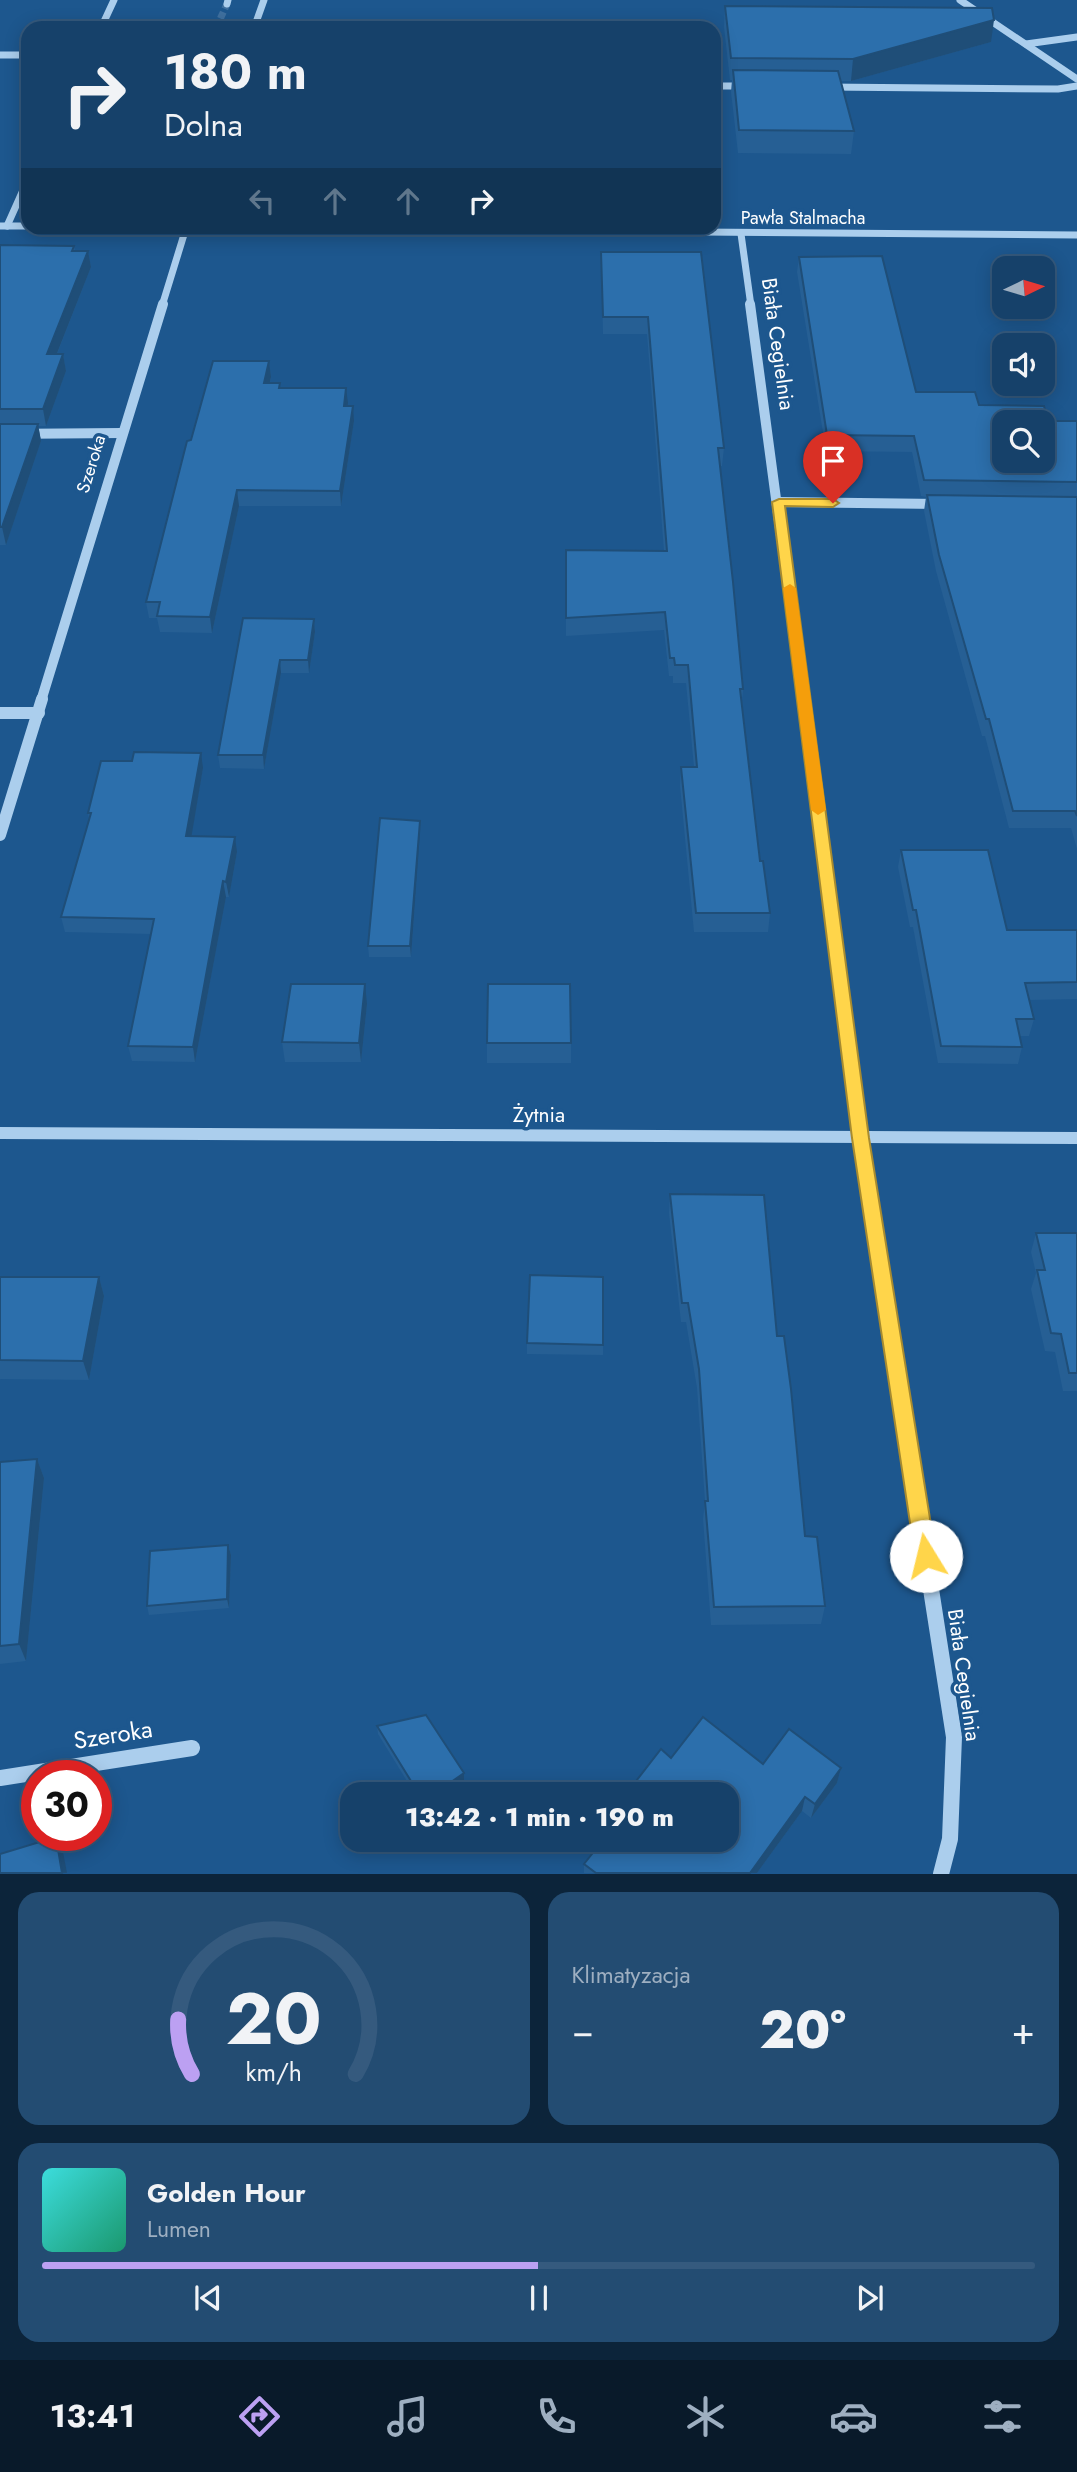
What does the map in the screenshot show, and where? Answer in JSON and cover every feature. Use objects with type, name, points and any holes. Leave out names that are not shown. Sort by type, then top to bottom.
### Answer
[{"type":"street","points":[[104,21],[114,0]]},
{"type":"street","points":[[256,21],[264,0]]},
{"type":"street","points":[[960,0],[1077,79]]},
{"type":"street","points":[[1026,44],[1077,37]]},
{"type":"street","points":[[0,55],[21,55]]},
{"type":"street","points":[[721,86],[755,86]]},
{"type":"street","points":[[810,87],[1058,89],[1077,86]]},
{"type":"street","points":[[4,226],[21,193]]},
{"type":"street","name":"Pawła Stalmacha","points":[[721,234],[1077,235]]},
{"type":"street","name":"Biała Cegielnia","points":[[741,234],[779,502],[861,1138],[954,1737],[950,1839],[941,1874]]},
{"type":"street","name":"Szeroka","points":[[0,835],[185,235]]},
{"type":"street","points":[[0,434],[122,433]]},
{"type":"street","points":[[779,502],[955,504]]},
{"type":"street","points":[[0,713],[39,713]]},
{"type":"street","name":"Żytnia","points":[[0,1133],[1077,1138]]},
{"type":"street","name":"Szeroka","points":[[0,1777],[192,1748]]},
{"type":"building","points":[[725,6],[992,8],[994,20],[853,59],[731,58]]},
{"type":"building","points":[[733,70],[838,71],[854,131],[739,130]]},
{"type":"building","points":[[0,245],[74,246],[72,251],[88,251],[47,354],[63,354],[43,409],[0,409]]},
{"type":"building","points":[[601,252],[701,252],[724,448],[718,448],[743,689],[740,689],[760,861],[763,861],[770,913],[696,913],[681,767],[697,767],[688,665],[675,665],[674,658],[670,658],[665,612],[566,618],[566,550],[667,551],[648,317],[603,317]]},
{"type":"building","points":[[882,256],[916,392],[975,392],[979,405],[1044,406],[1045,410],[992,410],[992,473],[1055,473],[1055,421],[1077,421],[1077,482],[924,480],[914,436],[827,435],[799,257]]},
{"type":"building","points":[[213,361],[269,361],[264,383],[280,383],[279,388],[346,388],[344,406],[353,406],[340,491],[237,490],[210,617],[157,616],[160,602],[146,602],[187,441],[191,440]]},
{"type":"building","points":[[0,424],[38,424],[2,527],[0,527]]},
{"type":"building","points":[[927,495],[1077,497],[1077,816],[1075,811],[1013,811],[989,719],[986,719],[939,555]]},
{"type":"building","points":[[243,618],[314,619],[308,660],[280,660],[263,755],[218,755]]},
{"type":"building","points":[[134,752],[201,753],[186,836],[235,837],[226,882],[223,881],[193,1047],[128,1046],[154,919],[61,917],[91,813],[88,813],[101,761],[132,761]]},
{"type":"building","points":[[380,818],[420,821],[410,946],[368,946]]},
{"type":"building","points":[[901,850],[988,850],[1007,930],[1077,930],[1077,982],[1025,983],[1034,1019],[1016,1019],[1022,1047],[941,1046],[916,910],[913,910]]},
{"type":"building","points":[[291,984],[365,984],[359,1043],[282,1042]]},
{"type":"building","points":[[488,984],[570,984],[571,1043],[487,1043]]},
{"type":"building","points":[[670,1194],[764,1195],[777,1336],[784,1336],[805,1536],[817,1537],[825,1606],[714,1607],[705,1501],[708,1501],[699,1369],[688,1303],[682,1303]]},
{"type":"building","points":[[1036,1233],[1077,1233],[1077,1373],[1069,1373],[1061,1334],[1051,1333],[1037,1270],[1045,1270]]},
{"type":"building","points":[[530,1275],[603,1277],[603,1345],[527,1343]]},
{"type":"building","points":[[0,1277],[99,1277],[83,1361],[0,1360]]},
{"type":"building","points":[[37,1459],[19,1644],[0,1646],[0,1462]]},
{"type":"building","points":[[228,1545],[227,1599],[147,1606],[150,1551]]},
{"type":"building","points":[[426,1715],[464,1773],[451,1782],[412,1782],[377,1726]]},
{"type":"building","points":[[703,1717],[763,1764],[789,1729],[841,1768],[815,1804],[805,1797],[750,1873],[596,1873],[584,1864],[594,1852],[739,1852],[739,1782],[635,1782],[661,1749],[671,1758]]},
{"type":"building","points":[[21,1848],[21,1851],[58,1851],[62,1873],[0,1873],[0,1854]]},
{"type":"tunnel","points":[[219,21],[227,4]]},
{"type":"slow traffic","points":[[790,588],[818,810]]},
{"type":"route","points":[[833,503],[779,502],[861,1138],[926,1556]]}]
